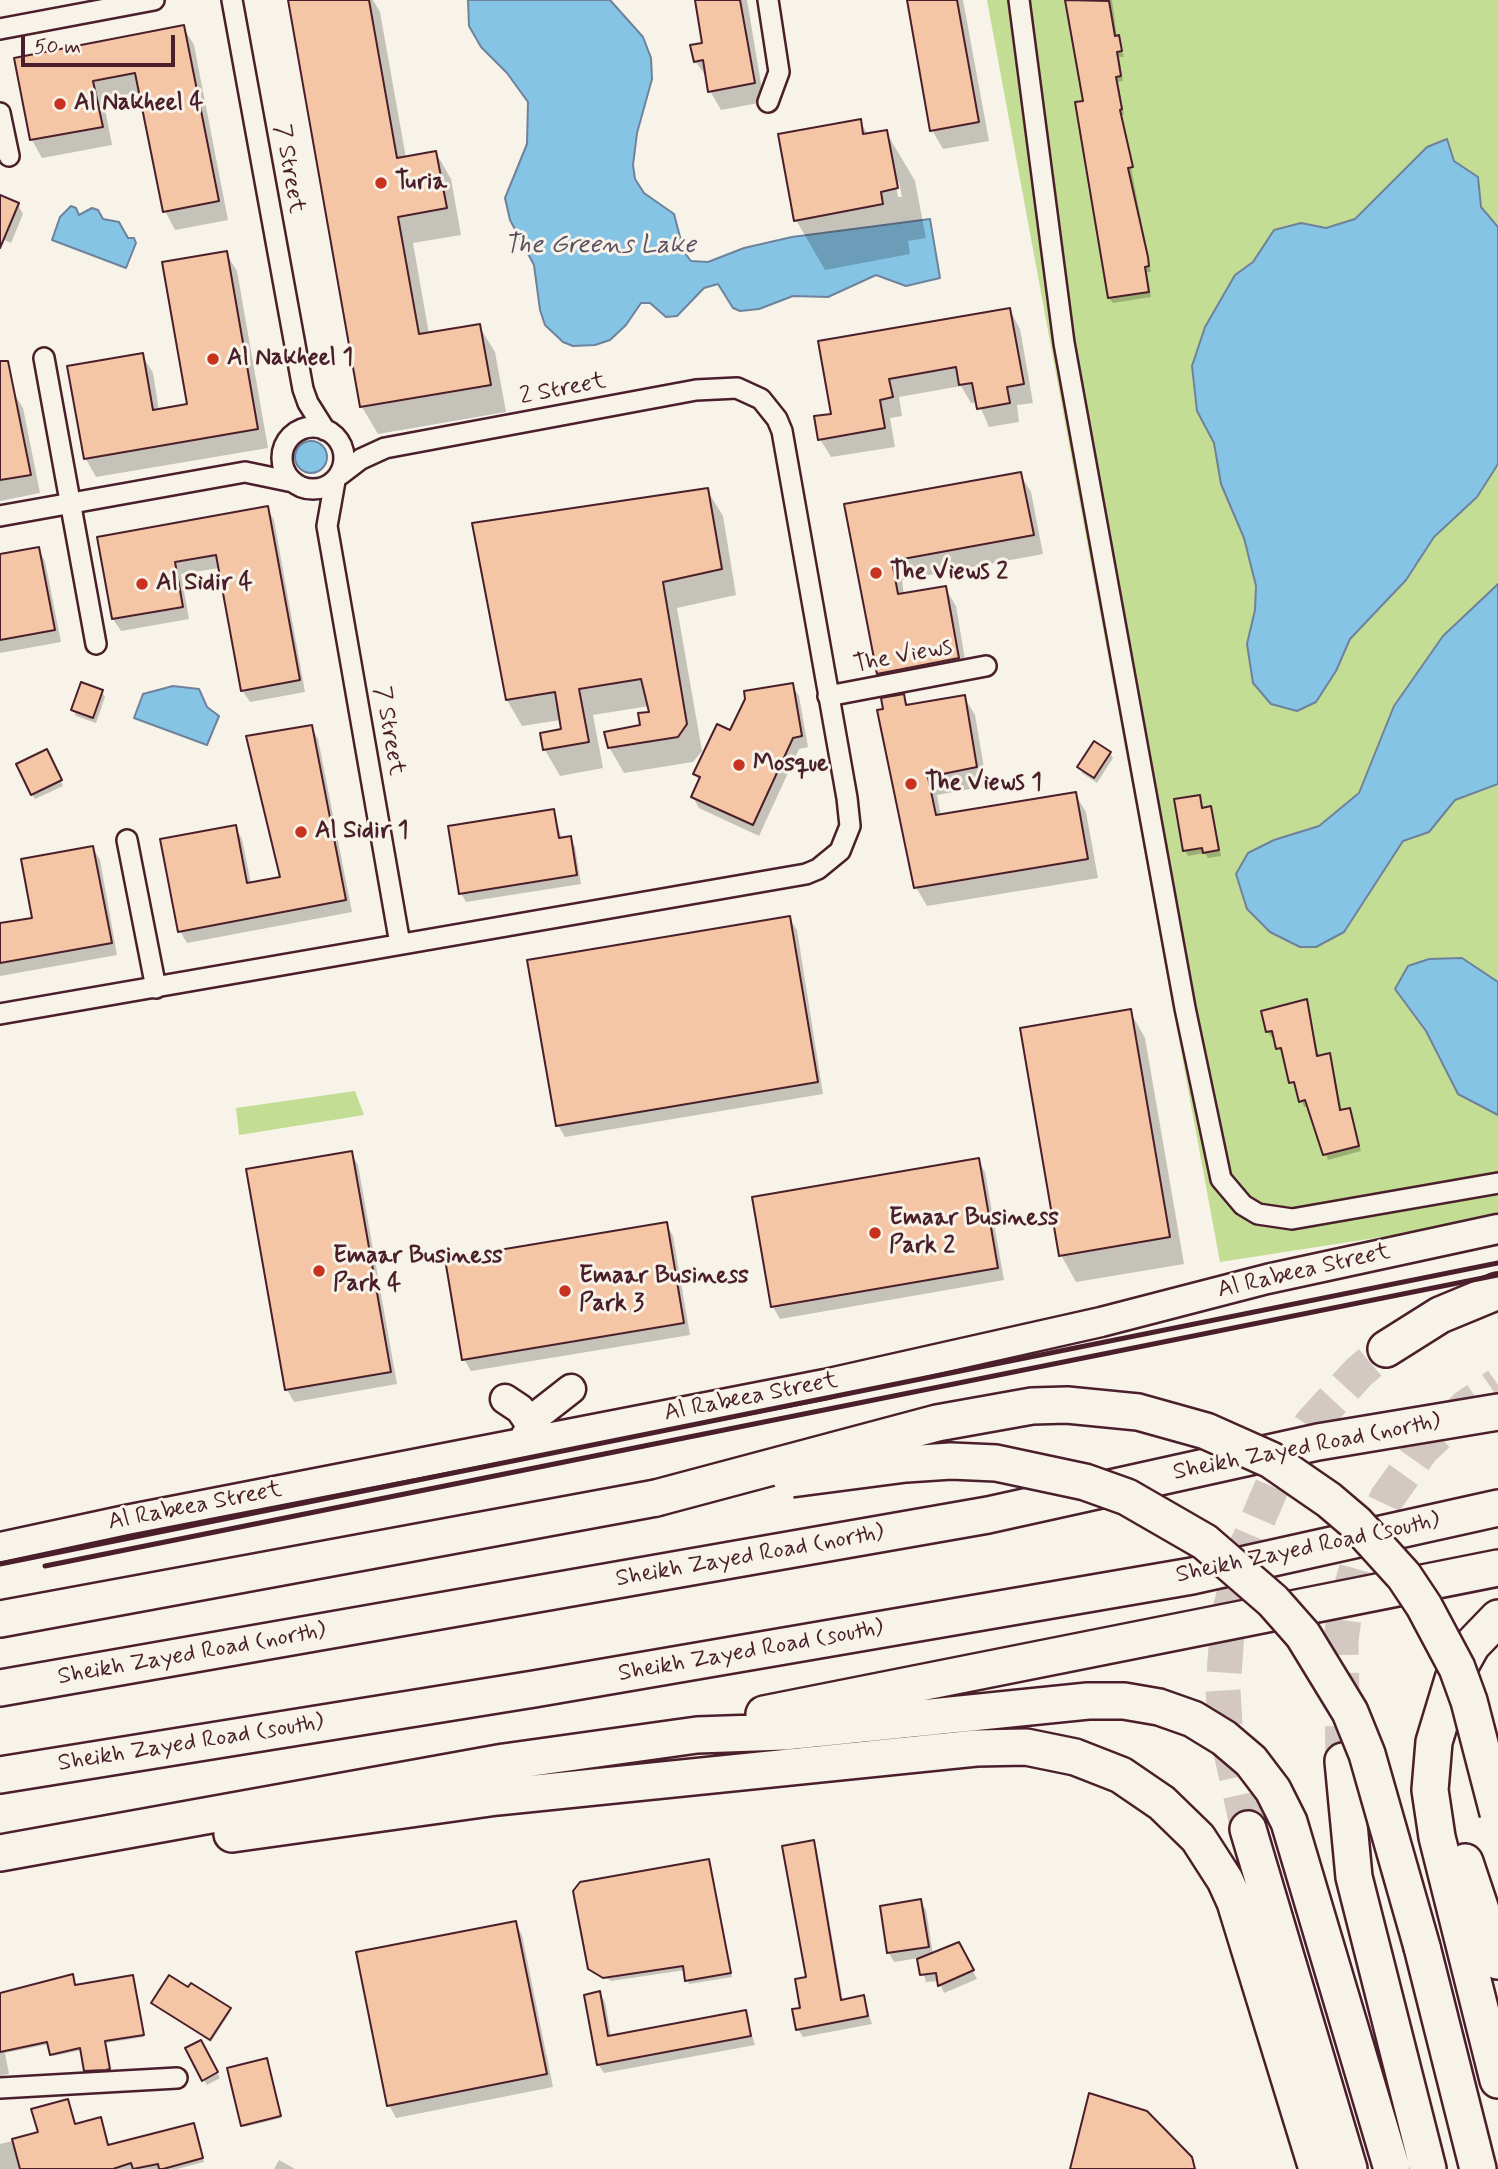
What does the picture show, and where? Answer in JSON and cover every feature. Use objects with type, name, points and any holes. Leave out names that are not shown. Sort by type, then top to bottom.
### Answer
[{"type":"highway","points":[[1386,1349],[1440,1315],[1498,1292]]},
{"type":"highway","points":[[656,1498],[927,1426],[1032,1406],[1126,1411],[1206,1431],[1271,1460],[1329,1500],[1365,1532],[1404,1576],[1430,1616],[1457,1668],[1469,1701],[1498,1813]]},
{"type":"highway","name":"Sheikh Zayed Road (north)","points":[[0,1688],[988,1515],[1318,1442],[1498,1412]]},
{"type":"highway","points":[[0,1619],[656,1498],[906,1464],[951,1461],[1041,1470],[1116,1493],[1167,1518],[1214,1549],[1273,1601],[1328,1672],[1367,1754],[1422,1947],[1478,2169]]},
{"type":"highway","name":"Sheikh Zayed Road (south)","points":[[0,1776],[548,1687],[1192,1576],[1498,1508]]},
{"type":"highway","points":[[697,1735],[780,1710],[1498,1568]]},
{"type":"highway","points":[[1498,1618],[1461,1661],[1440,1718],[1430,1766],[1432,1814],[1498,2080]]},
{"type":"highway","points":[[10,1852],[504,1762],[697,1735],[774,1732],[1088,1701],[1124,1701],[1159,1707],[1182,1715],[1224,1738],[1251,1761],[1273,1790],[1289,1822],[1392,2169]]},
{"type":"highway","points":[[1440,1718],[1441,1766],[1447,1804],[1498,1961]]},
{"type":"highway","points":[[10,1852],[51,1856],[82,1855],[497,1797],[976,1748],[1026,1747],[1063,1754],[1098,1765],[1142,1788],[1181,1820],[1212,1858],[1235,1902],[1317,2169]]},
{"type":"highway","points":[[1343,1761],[1354,1877],[1427,2169]]},
{"type":"highway","points":[[1248,1829],[1349,2169]]},
{"type":"main road","name":"Al Rabeea Street","points":[[0,1547],[526,1435],[825,1384],[1101,1322],[1267,1279],[1498,1228]]},
{"type":"main road","points":[[526,1435],[548,1405],[570,1389]]},
{"type":"main road","points":[[505,1399],[520,1409],[526,1435]]},
{"type":"street","points":[[0,29],[154,0]]},
{"type":"street","name":"7 Street","points":[[232,0],[303,389],[299,415],[288,439]]},
{"type":"street","points":[[768,0],[779,72],[768,102]]},
{"type":"street","points":[[1019,0],[1064,344],[1185,1008],[1221,1179],[1230,1193],[1258,1214],[1292,1219],[1498,1183]]},
{"type":"street","points":[[0,113],[9,156]]},
{"type":"street","points":[[44,358],[96,644]]},
{"type":"street","name":"2 Street","points":[[337,478],[361,459],[386,448],[710,388],[737,388],[750,392],[770,408],[782,431],[828,696]]},
{"type":"street","name":"7 Street","points":[[303,389],[330,432]]},
{"type":"street","points":[[0,516],[245,472],[268,459],[288,439],[307,427],[330,432],[344,454],[337,478],[321,488],[245,472]]},
{"type":"street","name":"2 Street","points":[[330,432],[359,444],[386,448]]},
{"type":"street","points":[[288,439],[282,464],[298,485]]},
{"type":"street","name":"7 Street","points":[[337,478],[327,526],[400,944]]},
{"type":"street","name":"7 Street","points":[[298,485],[327,526]]},
{"type":"street","name":"The Views","points":[[828,696],[986,666]]},
{"type":"street","points":[[0,1014],[797,876],[818,869],[840,850],[850,826],[828,696]]},
{"type":"street","points":[[127,840],[156,988]]},
{"type":"street","points":[[0,2088],[177,2078]]},
{"type":"green space","points":[[987,0],[1498,0],[1498,1219],[1220,1262]]},
{"type":"green space","points":[[355,1091],[364,1115],[239,1135],[236,1108]]},
{"type":"water","name":"The Greens Lake","points":[[468,0],[610,0],[643,37],[651,58],[652,79],[637,133],[633,165],[635,179],[644,193],[674,214],[684,252],[691,261],[708,262],[744,248],[792,237],[930,219],[940,278],[906,286],[876,275],[828,297],[793,296],[759,309],[740,311],[733,308],[718,284],[704,288],[677,316],[666,317],[650,303],[641,303],[626,325],[610,340],[595,345],[573,346],[563,342],[545,325],[540,310],[534,265],[510,220],[505,198],[527,144],[528,102],[507,73],[481,47],[469,26]]},
{"type":"water","points":[[1447,139],[1454,161],[1478,177],[1481,207],[1498,227],[1498,464],[1477,497],[1434,537],[1406,580],[1350,639],[1336,671],[1316,702],[1297,711],[1271,704],[1253,683],[1247,644],[1255,610],[1256,586],[1244,538],[1221,484],[1214,443],[1197,411],[1192,366],[1205,327],[1235,275],[1253,262],[1274,230],[1301,223],[1326,228],[1355,219],[1427,147]]},
{"type":"water","points":[[71,206],[76,208],[79,215],[92,208],[98,210],[103,219],[119,222],[128,238],[134,238],[136,243],[126,268],[52,240],[60,217]]},
{"type":"water","points":[[311,441],[322,446],[327,457],[322,468],[311,473],[300,468],[295,457],[300,446]]},
{"type":"water","points":[[1498,584],[1498,784],[1455,800],[1429,832],[1403,841],[1344,932],[1316,947],[1300,947],[1270,932],[1247,909],[1236,874],[1248,853],[1274,840],[1319,826],[1359,793],[1394,706],[1443,636]]},
{"type":"water","points":[[173,686],[199,689],[207,707],[219,716],[207,745],[134,718],[143,694]]},
{"type":"water","points":[[1462,958],[1498,982],[1498,1115],[1458,1094],[1426,1031],[1395,989],[1408,966],[1429,959]]},
{"type":"building","name":"Turia","points":[[288,0],[369,0],[397,158],[436,151],[447,208],[398,217],[419,334],[480,324],[491,385],[360,407]]},
{"type":"building","points":[[695,0],[740,0],[755,83],[708,92],[703,60],[694,62],[690,45],[702,43]]},
{"type":"building","points":[[907,0],[957,0],[979,122],[930,131]]},
{"type":"building","points":[[1065,0],[1109,1],[1115,36],[1119,35],[1122,51],[1117,52],[1121,76],[1116,77],[1122,109],[1120,110],[1133,167],[1128,168],[1148,257],[1149,266],[1145,267],[1149,292],[1108,298],[1075,102],[1083,101]]},
{"type":"building","name":"Al Nakheel 4","points":[[184,25],[219,201],[163,212],[135,73],[93,81],[103,127],[30,140],[14,58]]},
{"type":"building","points":[[861,119],[863,134],[887,130],[898,188],[881,192],[883,204],[794,221],[778,134]]},
{"type":"building","points":[[0,195],[19,203],[0,248]]},
{"type":"building","name":"Al Nakheel 1","points":[[227,251],[258,429],[84,459],[67,366],[143,353],[153,410],[187,404],[162,262]]},
{"type":"building","points":[[1010,308],[1024,384],[1007,387],[1010,403],[977,409],[972,383],[959,385],[956,367],[889,379],[893,397],[880,400],[885,428],[818,440],[814,416],[831,414],[818,341]]},
{"type":"building","points":[[0,361],[8,361],[31,475],[0,480]]},
{"type":"building","name":"The Views 2","points":[[1021,472],[1034,535],[892,561],[898,594],[946,586],[959,658],[877,674],[844,504]]},
{"type":"building","points":[[708,488],[722,569],[663,582],[687,724],[678,737],[608,748],[604,732],[640,725],[638,713],[649,712],[641,679],[579,689],[589,742],[543,750],[540,733],[561,729],[555,692],[506,700],[472,523]]},
{"type":"building","name":"Al Sidir 4","points":[[268,506],[300,680],[241,691],[216,555],[175,562],[183,607],[112,619],[97,537]]},
{"type":"building","points":[[39,547],[55,630],[0,640],[0,554]]},
{"type":"building","points":[[81,682],[103,690],[93,718],[71,710]]},
{"type":"building","name":"Mosque","points":[[793,683],[802,736],[793,738],[753,825],[691,797],[700,777],[693,774],[717,724],[730,730],[745,699],[744,691]]},
{"type":"building","name":"The Views 1","points":[[904,694],[906,705],[965,695],[977,767],[928,777],[936,815],[1076,792],[1088,859],[914,888],[877,710],[883,709],[881,698]]},
{"type":"building","name":"Al Sidir 1","points":[[312,725],[346,900],[178,932],[160,839],[236,825],[247,883],[280,877],[246,736]]},
{"type":"building","points":[[1094,741],[1111,752],[1094,778],[1077,767]]},
{"type":"building","points":[[47,749],[62,780],[31,795],[16,764]]},
{"type":"building","points":[[1200,795],[1202,808],[1211,806],[1219,850],[1203,853],[1202,848],[1183,851],[1174,799]]},
{"type":"building","points":[[554,809],[559,838],[571,836],[577,875],[459,894],[448,826]]},
{"type":"building","points":[[93,846],[112,943],[0,963],[0,923],[32,918],[21,859]]},
{"type":"building","points":[[790,916],[818,1082],[556,1126],[527,960]]},
{"type":"building","points":[[1307,999],[1317,1056],[1330,1053],[1340,1110],[1350,1108],[1359,1146],[1323,1155],[1305,1100],[1299,1102],[1294,1082],[1289,1083],[1281,1048],[1276,1049],[1272,1031],[1266,1032],[1261,1011]]},
{"type":"building","points":[[1131,1009],[1170,1237],[1059,1256],[1020,1028]]},
{"type":"building","name":"Emaar Business Park 4","points":[[352,1151],[391,1372],[285,1390],[246,1169]]},
{"type":"building","name":"Emaar Business Park 2","points":[[979,1158],[998,1268],[771,1307],[752,1197]]},
{"type":"building","name":"Emaar Business Park 3","points":[[667,1222],[684,1323],[462,1360],[445,1259]]},
{"type":"building","points":[[814,1840],[841,2000],[864,1995],[868,2016],[796,2030],[792,2009],[800,2008],[795,1979],[806,1977],[782,1846]]},
{"type":"building","points":[[709,1859],[731,1973],[685,1981],[683,1966],[603,1978],[588,1969],[573,1891],[580,1882]]},
{"type":"building","points":[[921,1899],[929,1947],[887,1953],[880,1906]]},
{"type":"building","points":[[516,1921],[547,2074],[387,2106],[356,1952]]},
{"type":"building","points":[[959,1942],[974,1970],[938,1986],[936,1973],[920,1975],[917,1959]]},
{"type":"building","points":[[73,1974],[75,1985],[133,1975],[144,2035],[105,2041],[110,2069],[106,2070],[84,2071],[80,2048],[50,2055],[47,2042],[0,2052],[0,1993]]},
{"type":"building","points":[[169,1975],[188,1987],[191,1983],[231,2008],[210,2040],[151,2003]]},
{"type":"building","points":[[600,1991],[608,2036],[746,2010],[751,2036],[597,2065],[584,1995]]},
{"type":"building","points":[[201,2040],[218,2072],[202,2081],[185,2048]]},
{"type":"building","points":[[267,2058],[281,2116],[241,2126],[227,2068]]},
{"type":"building","points":[[1089,2093],[1147,2111],[1192,2157],[1195,2169],[1070,2169]]},
{"type":"building","points":[[68,2099],[75,2124],[101,2117],[108,2145],[194,2123],[203,2158],[163,2169],[159,2169],[158,2164],[133,2169],[131,2163],[113,2169],[20,2169],[12,2139],[38,2132],[31,2109]]},
{"type":"tunnel","points":[[1248,1829],[1225,1725],[1223,1689],[1228,1618],[1245,1550],[1273,1484],[1311,1424],[1359,1372],[1386,1349]]},
{"type":"tunnel","points":[[1343,1761],[1341,1640],[1345,1610],[1361,1552],[1387,1498],[1422,1449],[1466,1407],[1498,1385]]},
{"type":"railway","points":[[0,1564],[1498,1263]]},
{"type":"railway","points":[[45,1566],[1498,1275]]},
{"type":"place","name":"Al Nakheel 4","points":[[60,104]]},
{"type":"place","name":"Turia","points":[[381,183]]},
{"type":"place","name":"Al Nakheel 1","points":[[213,359]]},
{"type":"place","name":"The Views 2","points":[[876,573]]},
{"type":"place","name":"Al Sidir 4","points":[[142,584]]},
{"type":"place","name":"Mosque","points":[[739,765]]},
{"type":"place","name":"The Views 1","points":[[911,784]]},
{"type":"place","name":"Al Sidir 1","points":[[301,832]]},
{"type":"place","name":"Emaar Business Park 2","points":[[875,1233]]},
{"type":"place","name":"Emaar Business Park 4","points":[[319,1271]]},
{"type":"place","name":"Emaar Business Park 3","points":[[565,1291]]}]
